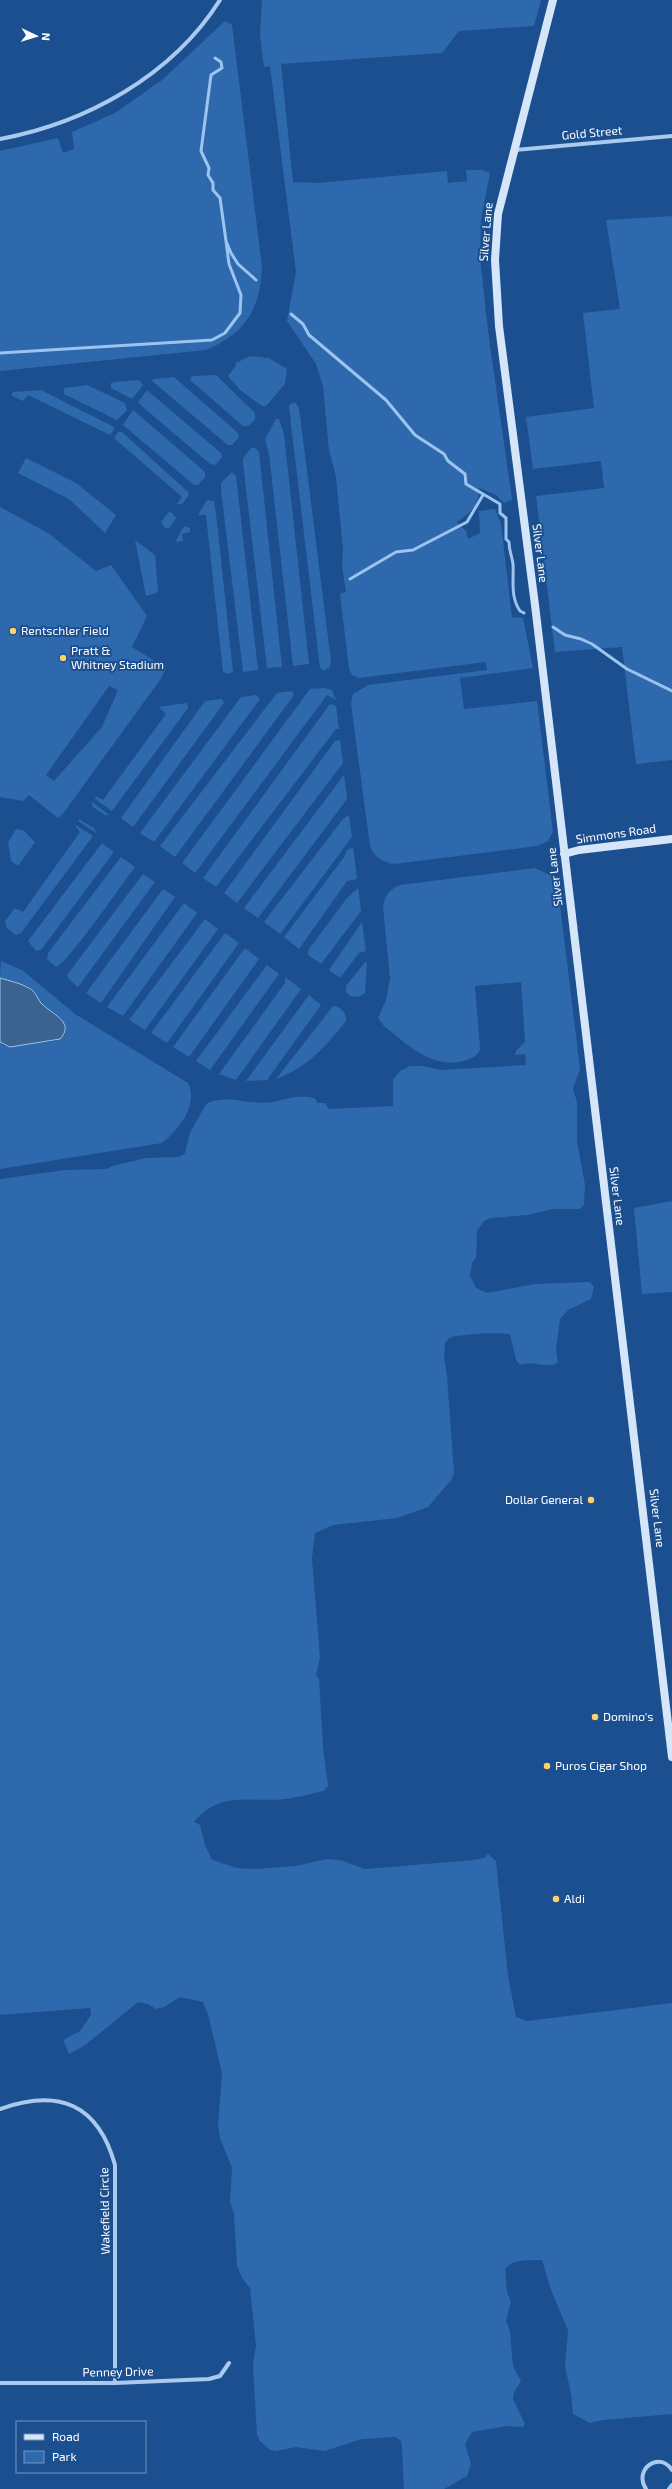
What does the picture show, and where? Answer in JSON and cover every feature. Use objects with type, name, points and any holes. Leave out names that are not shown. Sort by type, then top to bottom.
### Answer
[{"type":"main road","name":"Silver Lane","points":[[553,0],[513,150],[498,214],[495,260],[499,326],[651,1564],[672,1757]]},
{"type":"main road","name":"Simmons Road","points":[[564,854],[579,850],[672,839]]},
{"type":"street","points":[[0,139],[59,124],[88,112],[146,78],[178,52],[220,0]]},
{"type":"street","name":"Gold Street","points":[[513,150],[672,136]]},
{"type":"street","name":"Wakefield Circle","points":[[0,2110],[23,2102],[45,2100],[65,2103],[92,2119],[109,2144],[115,2165],[115,2383]]},
{"type":"street","name":"Penney Drive","points":[[0,2383],[115,2383],[209,2379],[224,2373],[229,2363]]},
{"type":"street","points":[[646,2489],[642,2479],[642,2474],[648,2464],[654,2462],[664,2462],[672,2470]]},
{"type":"street","points":[[669,2489],[672,2485]]},
{"type":"green space","points":[[262,0],[541,0],[534,26],[459,31],[442,53],[281,64],[293,182],[318,183],[447,171],[448,183],[467,181],[466,170],[482,170],[490,173],[481,219],[480,257],[488,331],[512,500],[504,503],[496,495],[479,488],[478,499],[473,508],[457,522],[466,531],[468,539],[480,533],[479,511],[495,509],[501,524],[512,617],[523,618],[533,668],[460,678],[464,709],[537,701],[553,832],[548,841],[537,846],[394,864],[379,859],[374,854],[370,846],[351,704],[353,694],[368,685],[487,670],[486,662],[359,678],[352,675],[349,669],[340,594],[346,592],[342,567],[343,549],[336,477],[329,450],[323,386],[316,364],[287,321],[296,272],[270,66],[264,67],[260,35]]},
{"type":"green space","points":[[225,21],[232,25],[262,267],[258,295],[248,318],[231,336],[206,350],[0,371],[0,151],[58,138],[63,153],[74,149],[72,132],[115,113],[162,80]]},
{"type":"green space","points":[[672,216],[672,760],[636,764],[622,647],[555,652],[536,496],[604,488],[601,461],[533,469],[526,417],[594,408],[583,313],[620,309],[606,220]]},
{"type":"green space","points":[[250,356],[269,358],[287,369],[285,384],[266,406],[262,406],[240,390],[228,376],[235,367],[236,363]]},
{"type":"green space","points":[[216,375],[255,413],[255,419],[249,426],[243,426],[190,380],[192,376]]},
{"type":"green space","points":[[174,377],[238,433],[239,437],[232,445],[228,445],[152,381],[153,379]]},
{"type":"green space","points":[[139,380],[143,385],[132,399],[111,388],[111,383],[114,382]]},
{"type":"green space","points":[[87,385],[125,403],[127,410],[117,420],[64,394],[64,388]]},
{"type":"green space","points":[[41,390],[114,427],[114,429],[110,435],[28,395],[23,401],[11,395],[13,392]]},
{"type":"green space","points":[[147,390],[221,453],[222,457],[215,465],[210,464],[138,402]]},
{"type":"green space","points":[[295,402],[299,408],[331,661],[330,667],[323,671],[320,668],[289,405]]},
{"type":"green space","points":[[133,410],[205,472],[205,477],[198,485],[194,485],[123,425]]},
{"type":"green space","points":[[276,419],[279,419],[284,434],[309,664],[293,666],[269,454],[265,439]]},
{"type":"green space","points":[[118,432],[122,432],[188,492],[189,495],[182,504],[177,504],[182,497],[114,438]]},
{"type":"green space","points":[[251,448],[255,448],[259,452],[282,667],[267,668],[243,463],[243,458]]},
{"type":"green space","points":[[26,458],[76,483],[116,515],[105,533],[69,499],[18,473]]},
{"type":"green space","points":[[232,472],[236,476],[258,670],[243,672],[221,490],[221,483]]},
{"type":"green space","points":[[207,500],[214,501],[216,513],[233,672],[228,674],[223,672],[206,515],[198,515]]},
{"type":"green space","name":"Pratt & Whitney Stadium","points":[[0,507],[48,533],[96,571],[111,565],[147,616],[132,647],[166,668],[160,680],[62,815],[58,818],[29,795],[23,801],[0,797]],"holes":[[[109,686],[118,690],[102,727],[54,781],[46,775]]]},
{"type":"green space","points":[[169,512],[176,518],[169,528],[165,528],[161,522]]},
{"type":"green space","points":[[184,526],[190,528],[190,532],[182,534],[183,541],[175,542]]},
{"type":"green space","points":[[135,540],[155,555],[158,591],[146,596]]},
{"type":"green space","points":[[324,688],[332,690],[336,700],[327,695],[195,873],[182,863],[310,689]]},
{"type":"green space","points":[[292,691],[294,695],[175,857],[160,846],[277,693]]},
{"type":"green space","points":[[256,695],[260,699],[154,842],[140,833],[241,697]]},
{"type":"green space","points":[[222,699],[224,703],[133,827],[121,818],[205,701]]},
{"type":"green space","points":[[187,703],[188,708],[112,811],[95,799],[96,796],[103,800],[166,714],[159,707]]},
{"type":"green space","points":[[330,704],[336,706],[339,729],[336,729],[216,887],[203,878]]},
{"type":"green space","points":[[340,740],[343,763],[237,903],[224,893],[335,741]]},
{"type":"green space","points":[[344,775],[347,799],[258,918],[244,908]]},
{"type":"green space","points":[[91,801],[109,815],[105,815],[93,807]]},
{"type":"green space","points":[[349,815],[352,837],[280,934],[264,922],[343,819]]},
{"type":"green space","points":[[79,819],[95,829],[96,833],[78,821]]},
{"type":"green space","points":[[74,824],[93,836],[21,933],[16,935],[6,927],[5,921],[15,908],[23,912],[80,832]]},
{"type":"green space","points":[[16,829],[23,830],[35,842],[18,866],[11,861],[8,842]]},
{"type":"green space","points":[[102,843],[114,852],[41,950],[36,951],[28,941]]},
{"type":"green space","points":[[353,847],[357,879],[347,881],[299,949],[284,937],[344,857],[347,850]]},
{"type":"green space","points":[[121,857],[135,867],[71,953],[56,967],[47,959],[48,953]]},
{"type":"green space","points":[[535,868],[552,876],[558,888],[580,1069],[573,1089],[577,1102],[577,1141],[585,1185],[584,1205],[580,1209],[553,1209],[528,1215],[490,1218],[484,1221],[477,1231],[476,1257],[472,1263],[470,1276],[476,1288],[487,1293],[535,1284],[590,1282],[594,1287],[591,1299],[568,1310],[560,1319],[556,1350],[558,1363],[553,1365],[530,1363],[520,1365],[516,1360],[510,1334],[487,1333],[455,1336],[449,1338],[445,1343],[444,1357],[447,1376],[454,1473],[452,1479],[428,1507],[397,1518],[333,1525],[315,1533],[312,1558],[320,1658],[316,1675],[319,1679],[323,1747],[328,1786],[324,1791],[290,1798],[272,1800],[236,1800],[225,1802],[215,1805],[204,1812],[194,1822],[200,1825],[205,1845],[212,1860],[237,1868],[256,1869],[295,1866],[327,1859],[340,1860],[365,1869],[474,1860],[484,1858],[488,1854],[496,1861],[508,1976],[516,2017],[527,2021],[672,2003],[672,2414],[603,2420],[590,2423],[573,2414],[571,2394],[565,2366],[568,2330],[551,2290],[542,2260],[527,2260],[512,2263],[505,2269],[507,2292],[511,2302],[506,2321],[510,2331],[513,2366],[521,2381],[514,2392],[513,2399],[525,2424],[523,2427],[508,2426],[472,2432],[465,2444],[471,2464],[467,2476],[444,2489],[404,2489],[401,2441],[395,2437],[362,2439],[324,2451],[296,2447],[276,2451],[270,2450],[260,2441],[257,2435],[253,2365],[256,2345],[250,2288],[242,2278],[237,2266],[234,2214],[230,2202],[232,2168],[220,2138],[218,2125],[222,2073],[208,2014],[203,2002],[180,1997],[164,2007],[156,2009],[148,2004],[138,2002],[84,2046],[69,2054],[63,2040],[80,2031],[91,2015],[90,2008],[0,2015],[0,1179],[65,1170],[107,1169],[112,1166],[146,1158],[179,1157],[185,1153],[190,1133],[206,1104],[213,1101],[230,1100],[265,1103],[294,1097],[311,1097],[316,1099],[317,1103],[325,1103],[329,1109],[393,1106],[393,1079],[400,1071],[410,1066],[422,1066],[441,1070],[526,1065],[525,1054],[515,1055],[516,1051],[525,1042],[521,982],[475,986],[480,1049],[476,1055],[466,1060],[442,1062],[432,1059],[411,1048],[384,1026],[378,1018],[386,1000],[390,978],[383,907],[388,893],[400,885]]},
{"type":"green space","points":[[143,874],[155,882],[78,987],[68,978],[67,975]]},
{"type":"green space","points":[[358,888],[361,911],[321,964],[308,955],[309,949],[347,898]]},
{"type":"green space","points":[[163,889],[175,897],[101,1003],[86,993]]},
{"type":"green space","points":[[184,903],[197,913],[123,1016],[107,1007]]},
{"type":"green space","points":[[205,919],[218,929],[145,1030],[129,1020]]},
{"type":"green space","points":[[362,922],[366,951],[359,953],[340,978],[329,970]]},
{"type":"green space","points":[[225,933],[239,943],[167,1043],[151,1033]]},
{"type":"green space","points":[[245,948],[259,959],[189,1057],[173,1047]]},
{"type":"green space","points":[[1,961],[22,970],[75,1014],[188,1083],[191,1091],[189,1108],[180,1125],[168,1138],[162,1143],[0,1169],[0,1042],[4,1046],[55,1041],[65,1034],[65,1028],[57,1016],[38,1000],[30,988],[19,983],[0,978]]},
{"type":"green space","points":[[365,962],[367,962],[365,993],[359,997],[350,996],[346,992],[346,986]]},
{"type":"green space","points":[[267,965],[279,974],[210,1070],[196,1061]]},
{"type":"green space","points":[[285,977],[301,989],[236,1080],[219,1074],[285,983]]},
{"type":"green space","points":[[309,995],[321,1005],[267,1080],[246,1081]]},
{"type":"green space","points":[[333,1006],[343,1011],[346,1015],[346,1021],[315,1055],[297,1069],[276,1079]]},
{"type":"green space","points":[[672,1201],[672,1292],[642,1294],[634,1208]]},
{"type":"shaded area","points":[[0,978],[19,983],[31,989],[41,1003],[64,1023],[64,1033],[60,1039],[10,1047],[0,1042]]},
{"type":"waterway","points":[[215,58],[221,62],[222,68],[211,75],[201,151],[209,168],[208,175],[213,183],[213,190],[220,198],[226,241],[231,253],[238,264],[256,280]]},
{"type":"waterway","points":[[0,353],[212,340],[225,333],[240,313],[241,295],[229,264],[226,241]]},
{"type":"waterway","points":[[291,314],[303,324],[309,335],[386,400],[415,435],[444,454],[448,461],[465,474],[466,484],[500,504],[500,513],[506,518],[506,539],[509,542],[513,564],[513,588],[515,600],[520,611],[524,613]]},
{"type":"waterway","points":[[350,579],[396,552],[413,550],[467,522],[483,495]]},
{"type":"waterway","points":[[553,627],[565,635],[581,639],[592,644],[627,669],[672,691]]},
{"type":"place","name":"Rentschler Field","points":[[13,631]]},
{"type":"place","name":"Pratt & Whitney Stadium","points":[[63,658]]},
{"type":"place","name":"Dollar General","points":[[591,1500]]},
{"type":"place","name":"Domino's","points":[[595,1717]]},
{"type":"place","name":"Puros Cigar Shop","points":[[547,1766]]},
{"type":"place","name":"Aldi","points":[[556,1899]]}]
